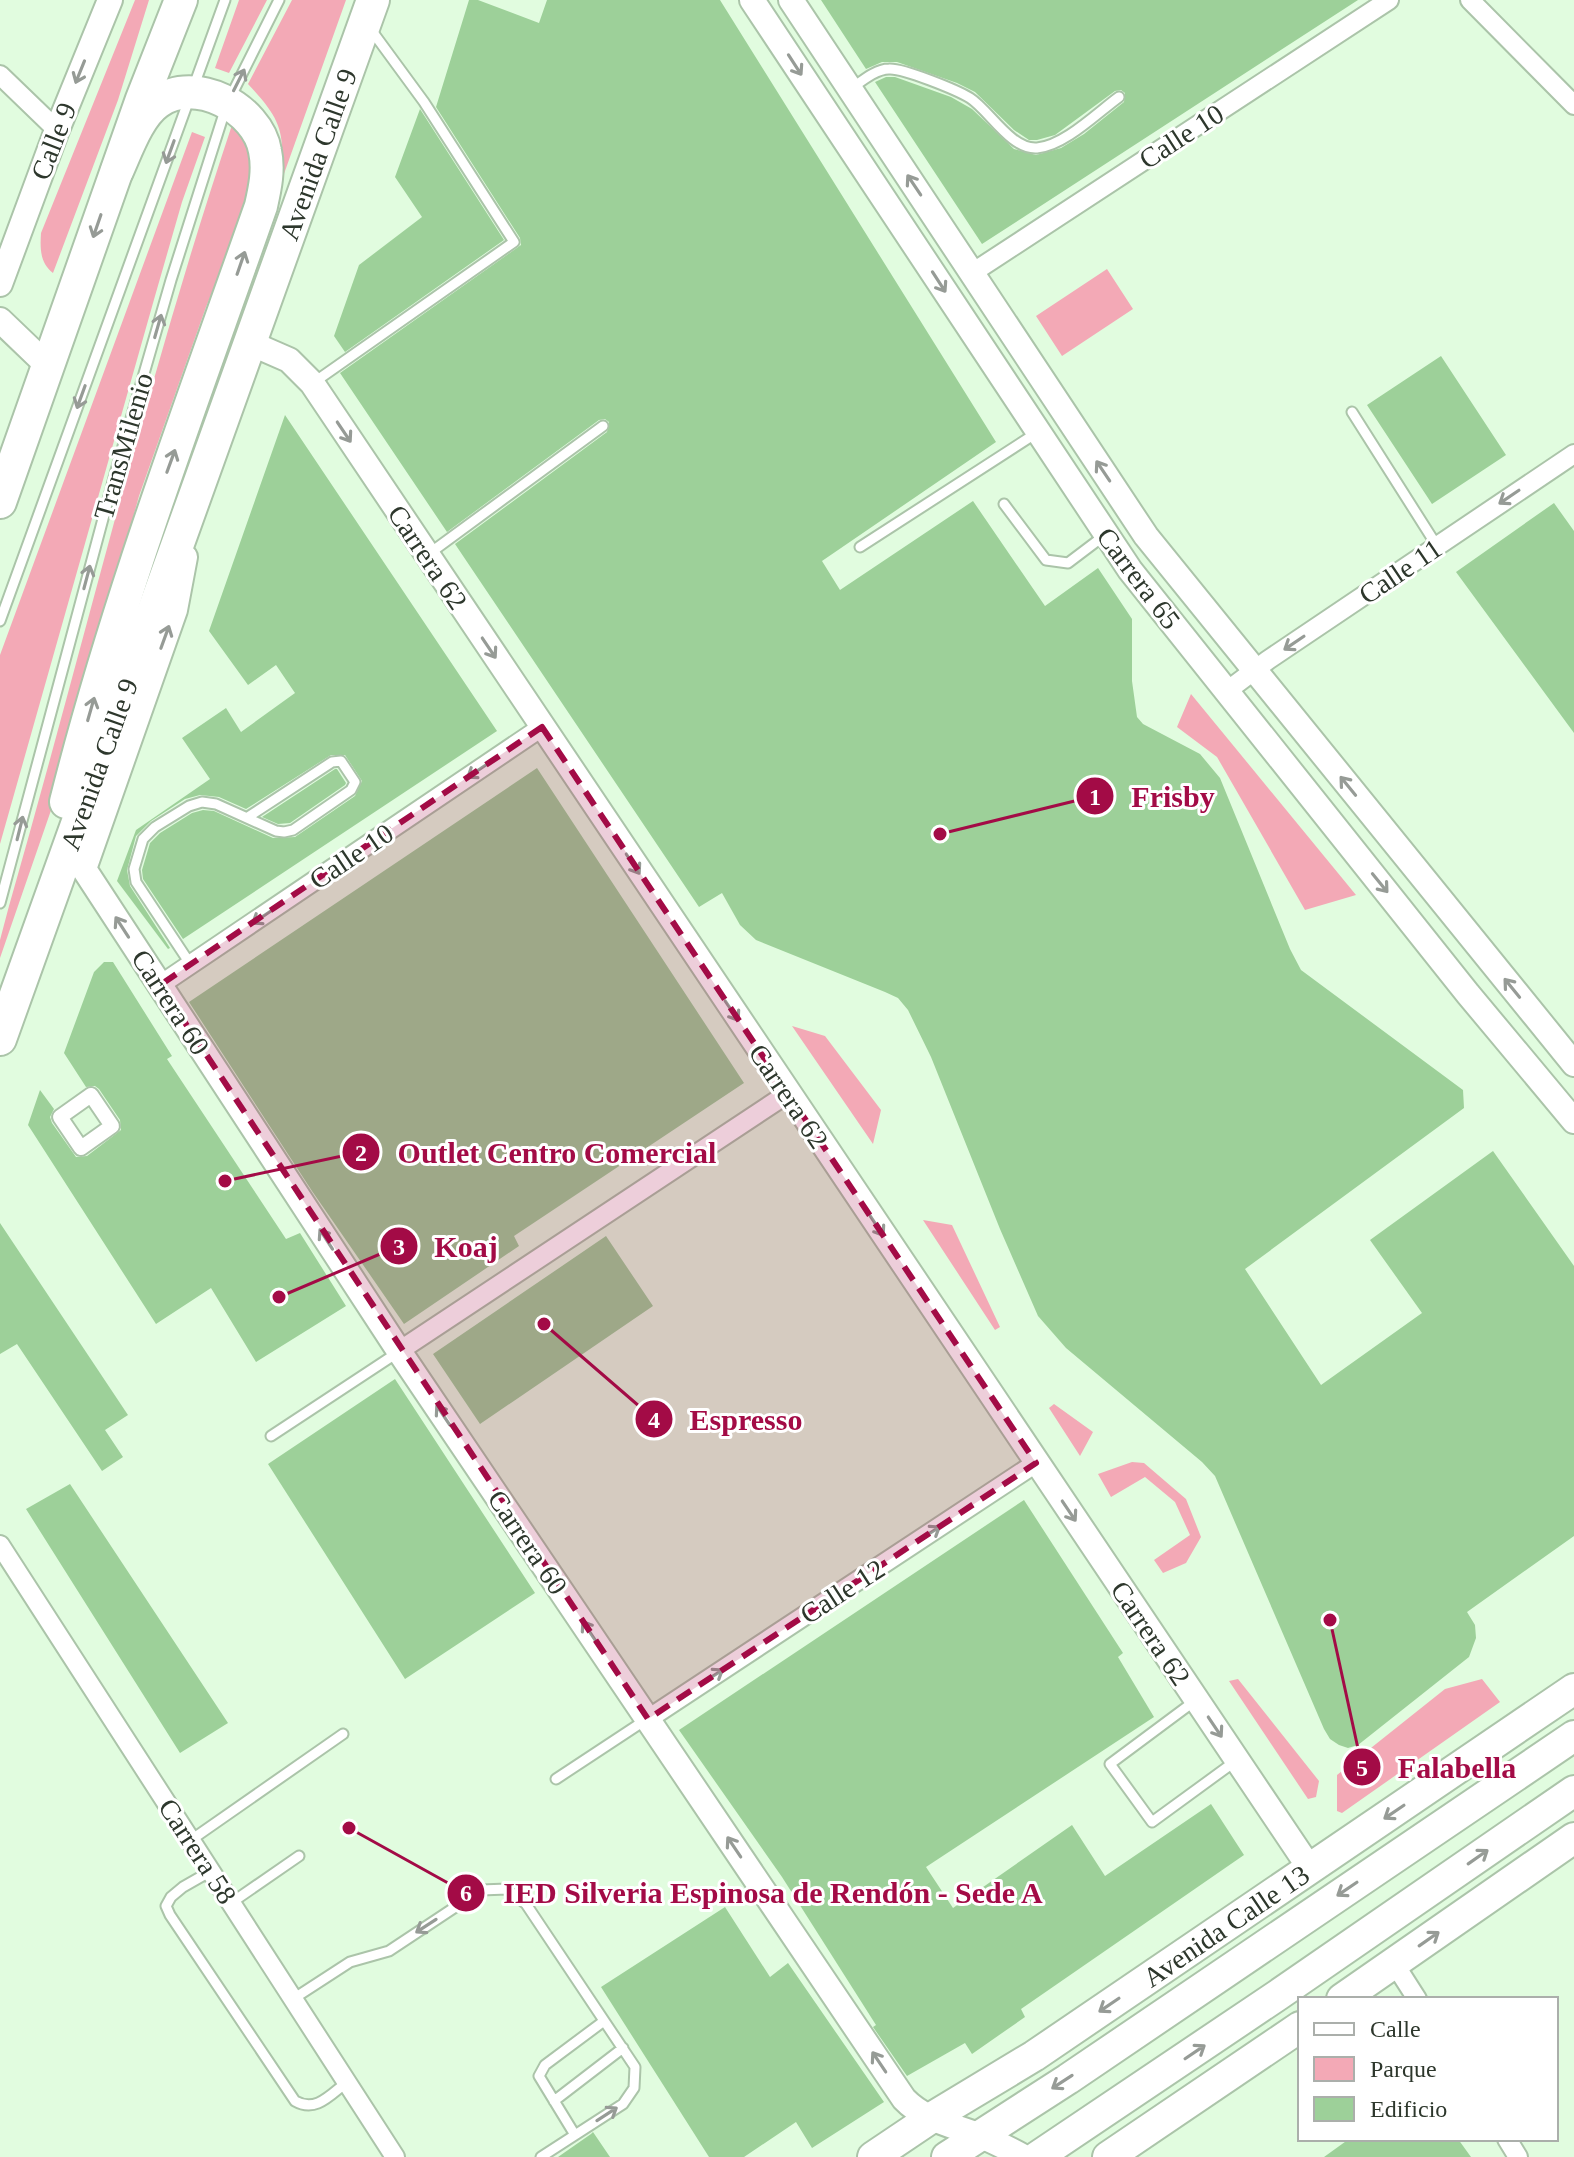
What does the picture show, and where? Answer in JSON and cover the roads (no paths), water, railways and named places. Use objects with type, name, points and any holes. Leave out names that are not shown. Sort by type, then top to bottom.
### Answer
[{"type":"highway","points":[[142,99],[166,0]]},
{"type":"highway","points":[[0,502],[142,99],[181,0]]},
{"type":"highway","name":"Avenida Calle 9","points":[[0,1039],[369,10]]},
{"type":"highway","points":[[23,974],[88,717],[122,604],[266,186],[265,150],[250,121],[227,104],[192,92],[178,91],[155,104],[132,139],[117,171]]},
{"type":"highway","points":[[23,974],[84,869]]},
{"type":"main road","name":"Avenida Calle 13","points":[[873,2157],[1034,2056],[1574,1689]]},
{"type":"main road","name":"Avenida Calle 13","points":[[947,2157],[1574,1736]]},
{"type":"main road","points":[[1037,2157],[1574,1791]]},
{"type":"main road","points":[[1278,1995],[1347,1996],[1574,1838]]},
{"type":"main road","points":[[1257,1949],[1301,1876]]},
{"type":"main road","points":[[1120,2152],[1298,2028]]},
{"type":"street","name":"Calle 9","points":[[0,284],[57,130],[110,0]]},
{"type":"street","name":"Carrera 65","points":[[752,0],[1105,535],[1139,555],[1255,669],[1570,1051]]},
{"type":"street","name":"Carrera 65","points":[[791,0],[972,273],[1139,555],[1227,691],[1468,994],[1574,1121]]},
{"type":"street","points":[[1470,0],[1574,105]]},
{"type":"street","name":"Calle 10","points":[[972,273],[1385,1]]},
{"type":"street","points":[[0,75],[57,130]]},
{"type":"street","points":[[0,320],[48,366]]},
{"type":"street","name":"Carrera 62","points":[[250,343],[289,360],[312,383],[1237,1760],[1301,1876]]},
{"type":"street","name":"Calle 11","points":[[1227,691],[1574,454]]},
{"type":"street","name":"Avenida Calle 9","points":[[84,869],[175,610],[197,490]]},
{"type":"street","name":"Calle 10","points":[[160,985],[542,727]]},
{"type":"street","name":"Carrera 60","points":[[84,869],[399,1351],[904,2099],[914,2109],[931,2118],[982,2136],[1024,2157]]},
{"type":"street","points":[[399,1351],[787,1094]]},
{"type":"street","name":"Calle 12","points":[[648,1719],[1036,1463]]},
{"type":"street","name":"Carrera 58","points":[[0,1545],[395,2157]]},
{"type":"street","points":[[1394,1963],[1416,1997]]},
{"type":"lane","name":"TransMilenio","points":[[0,621],[225,0]]},
{"type":"lane","name":"TransMilenio","points":[[0,903],[119,459],[171,280],[227,104],[279,0]]},
{"type":"lane","points":[[312,383],[514,242],[369,10]]},
{"type":"lane","points":[[850,89],[888,68],[904,71],[970,98],[1011,138],[1034,149],[1057,143],[1119,97]]},
{"type":"lane","points":[[1352,412],[1437,546]]},
{"type":"lane","points":[[427,555],[603,426]]},
{"type":"lane","points":[[860,547],[1038,432]]},
{"type":"lane","points":[[1004,504],[1046,560],[1068,563],[1105,535]]},
{"type":"lane","points":[[191,965],[136,882],[134,869],[140,846],[148,833],[195,803],[209,802],[276,831],[289,831],[351,790],[355,782],[341,761],[332,762],[248,817]]},
{"type":"lane","points":[[271,1436],[399,1351]]},
{"type":"lane","points":[[1197,1700],[1110,1764],[1152,1822],[1237,1760]]},
{"type":"lane","points":[[556,1779],[648,1719]]},
{"type":"lane","points":[[191,1840],[343,1734]]},
{"type":"lane","points":[[231,1903],[299,1856]]},
{"type":"lane","points":[[211,1871],[171,1897],[166,1906],[170,1915],[295,2101],[305,2107],[314,2105],[347,2082]]},
{"type":"lane","points":[[293,1999],[350,1962],[389,1951],[481,1890],[507,1889],[526,1904],[635,2067],[634,2088],[623,2104],[541,2157]]},
{"type":"lane","points":[[575,2135],[539,2076],[545,2065],[604,2021]]},
{"type":"lane","points":[[554,2101],[623,2048]]},
{"type":"place","name":"Frisby","points":[[940,834]]},
{"type":"place","name":"Outlet Centro Comercial","points":[[225,1181]]},
{"type":"place","name":"Koaj","points":[[279,1297]]},
{"type":"place","name":"Espresso","points":[[544,1324]]},
{"type":"place","name":"Falabella","points":[[1330,1620]]},
{"type":"place","name":"IED Silveria Espinosa de Rendón - Sede A","points":[[349,1828]]}]
